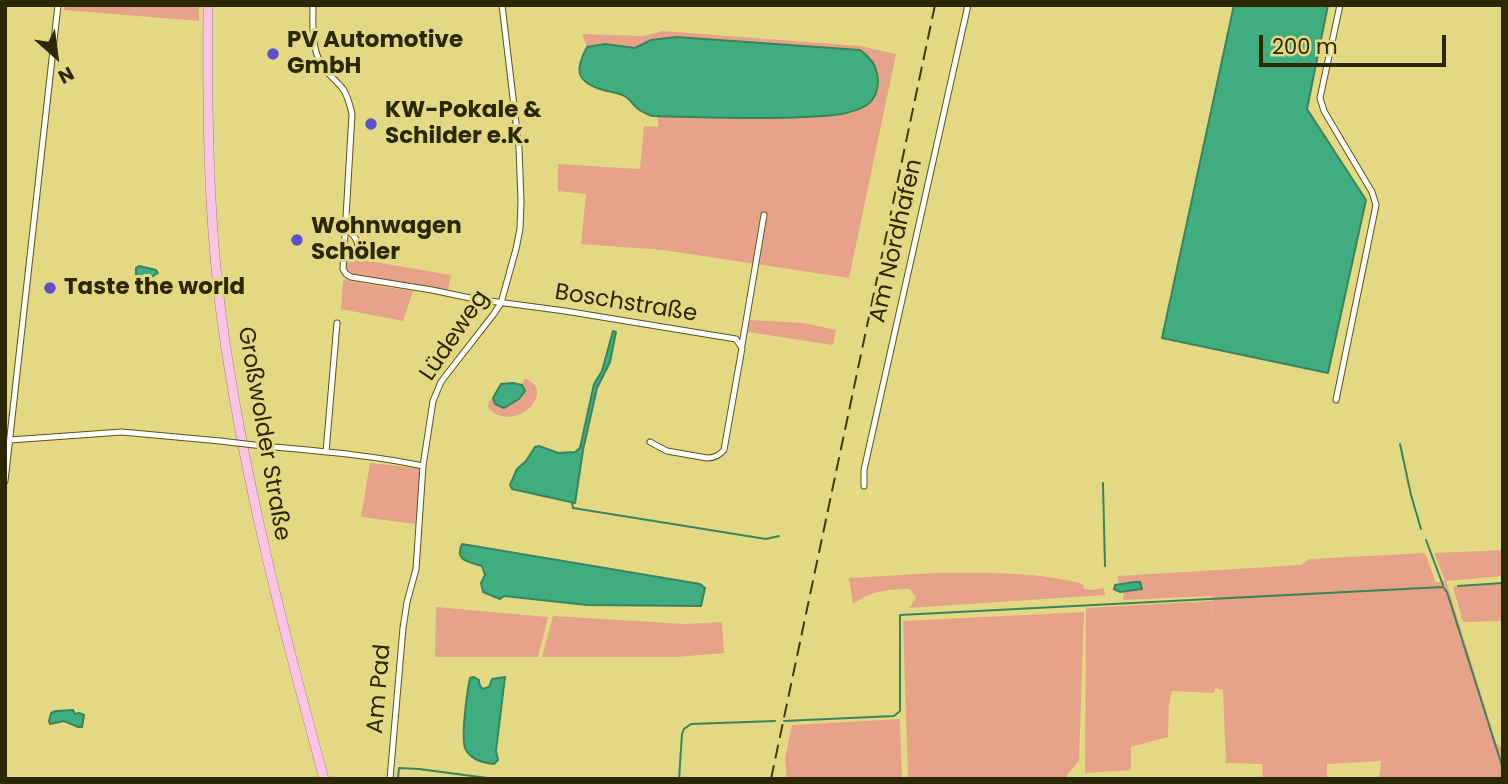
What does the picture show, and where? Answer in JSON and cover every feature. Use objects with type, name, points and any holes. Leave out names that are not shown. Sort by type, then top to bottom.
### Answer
[{"type":"main road","name":"Großwolder Straße","points":[[208,5],[210,178],[221,311],[241,439],[263,546],[324,779]]},
{"type":"street","points":[[5,481],[58,5]]},
{"type":"street","points":[[313,5],[314,48],[326,72],[343,89],[350,102],[352,114],[344,250],[353,252],[358,246],[353,234],[346,229]]},
{"type":"street","name":"Lüdeweg","points":[[407,602],[416,569],[423,466],[436,392],[501,303],[516,249],[522,202],[519,148],[502,5]]},
{"type":"street","name":"Am Nordhafen","points":[[864,486],[864,470],[968,5]]},
{"type":"street","points":[[1336,400],[1376,205],[1372,192],[1324,111],[1320,98],[1340,5]]},
{"type":"street","points":[[650,442],[667,451],[707,458],[714,458],[723,450],[764,215]]},
{"type":"street","name":"Boschstraße","points":[[344,250],[343,269],[351,277],[501,303],[705,333],[736,339],[742,348]]},
{"type":"street","points":[[326,452],[337,323]]},
{"type":"street","points":[[10,440],[122,432],[326,452],[423,466]]},
{"type":"street","name":"Am Pad","points":[[390,779],[407,602]]},
{"type":"shaded area","points":[[65,5],[199,5],[199,21],[64,10]]},
{"type":"shaded area","points":[[1234,5],[1328,5],[1307,109],[1366,200],[1328,373],[1162,338]]},
{"type":"shaded area","points":[[663,31],[860,46],[896,54],[849,278],[663,250],[581,244],[586,194],[558,191],[558,164],[640,169],[644,126],[658,127],[658,116],[786,118],[827,115],[858,109],[868,104],[877,93],[651,40],[635,48],[605,44],[587,47],[582,34],[643,36]]},
{"type":"shaded area","points":[[676,37],[860,50],[875,67],[877,91],[870,103],[860,109],[828,116],[652,116],[638,109],[623,95],[585,82],[580,72],[579,67],[587,47],[605,44],[635,48],[651,40]]},
{"type":"shaded area","points":[[346,257],[451,275],[448,290],[350,274],[347,271]]},
{"type":"shaded area","points":[[139,266],[156,270],[158,273],[136,277],[136,268]]},
{"type":"shaded area","points":[[347,278],[354,282],[413,291],[403,321],[341,309],[343,281]]},
{"type":"shaded area","points":[[750,320],[804,323],[836,330],[833,345],[748,332]]},
{"type":"shaded area","points":[[613,331],[616,332],[610,362],[597,388],[583,450],[575,503],[512,489],[510,485],[517,469],[535,447],[558,453],[575,452],[580,448],[594,384],[602,371]]},
{"type":"shaded area","points":[[525,378],[534,384],[537,392],[531,407],[514,416],[505,417],[488,407],[493,398],[495,404],[525,392],[522,385]]},
{"type":"shaded area","points":[[501,384],[522,385],[525,391],[519,399],[504,408],[495,404],[493,398]]},
{"type":"shaded area","points":[[370,463],[418,468],[420,472],[415,524],[361,517]]},
{"type":"shaded area","points":[[462,544],[700,584],[705,588],[701,606],[587,605],[504,596],[500,599],[483,592],[481,583],[485,575],[482,566],[461,557]]},
{"type":"shaded area","points":[[1503,550],[1503,576],[1446,581],[1496,743],[1503,749],[1503,779],[1379,779],[1381,761],[1327,764],[1327,779],[1263,779],[1262,764],[1226,763],[1223,690],[1215,688],[1214,693],[1172,691],[1168,737],[1131,747],[1131,770],[1085,773],[1086,608],[1212,601],[1215,683],[1212,596],[1123,600],[1124,591],[1131,589],[1134,582],[1119,583],[1118,576],[1301,565],[1310,559],[1425,553],[1436,583],[1445,580],[1434,553]]},
{"type":"shaded area","points":[[935,573],[1048,577],[1083,584],[1084,589],[1104,588],[1105,595],[909,608],[916,598],[910,589],[902,589],[873,594],[853,604],[849,578]]},
{"type":"shaded area","points":[[1140,582],[1142,589],[1120,592],[1114,589],[1115,585]]},
{"type":"shaded area","points":[[1503,584],[1503,621],[1463,622],[1453,587]]},
{"type":"shaded area","points":[[436,607],[548,617],[538,657],[435,657]]},
{"type":"shaded area","points":[[1084,612],[1079,761],[1064,779],[908,779],[903,621]]},
{"type":"shaded area","points":[[553,616],[685,624],[722,622],[724,653],[676,657],[542,657]]},
{"type":"shaded area","points":[[505,677],[496,751],[498,760],[494,764],[477,760],[465,748],[466,703],[470,678],[479,680],[482,689],[489,687],[492,679]]},
{"type":"shaded area","points":[[73,710],[75,714],[84,715],[82,727],[64,721],[50,724],[51,713]]},
{"type":"shaded area","points":[[900,719],[902,779],[787,779],[785,758],[792,725]]},
{"type":"waterway","points":[[1400,444],[1421,529]]},
{"type":"waterway","points":[[1103,483],[1105,566]]},
{"type":"waterway","points":[[572,502],[573,508],[766,539],[779,536]]},
{"type":"waterway","points":[[1426,540],[1443,585]]},
{"type":"waterway","points":[[1458,586],[1503,583]]},
{"type":"waterway","points":[[784,721],[894,716],[900,711],[900,615],[1443,587],[1447,592],[1503,769]]},
{"type":"waterway","points":[[679,779],[682,734],[691,724],[775,721]]},
{"type":"waterway","points":[[398,779],[399,768],[495,779]]},
{"type":"railway","points":[[771,779],[935,5]]},
{"type":"place","name":"PV Automotive GmbH","points":[[273,54]]},
{"type":"place","name":"KW-Pokale & Schilder e.K.","points":[[371,124]]},
{"type":"place","name":"Wohnwagen Schöler","points":[[297,240]]},
{"type":"place","name":"Taste the world","points":[[50,288]]}]
